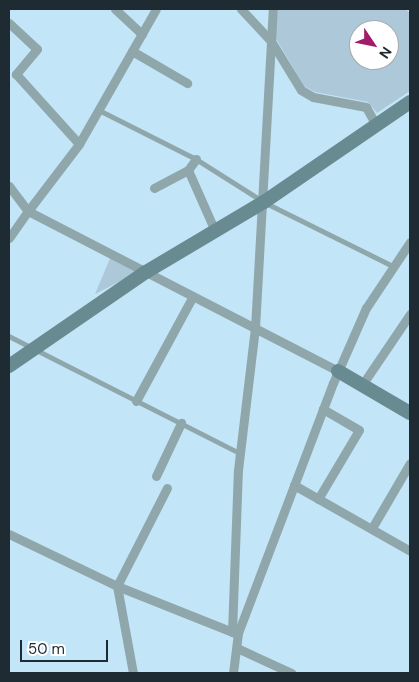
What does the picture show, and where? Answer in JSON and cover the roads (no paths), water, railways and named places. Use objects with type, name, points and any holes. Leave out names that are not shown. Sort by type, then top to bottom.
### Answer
[{"type":"street","points":[[115,9],[142,34]]},
{"type":"street","points":[[9,238],[79,144],[156,9]]},
{"type":"street","points":[[241,9],[271,41],[300,90],[313,97],[366,107],[375,123]]},
{"type":"street","points":[[233,673],[237,648],[235,632],[240,453],[255,328],[264,202],[273,9]]},
{"type":"street","points":[[9,23],[37,50],[16,74],[79,144]]},
{"type":"street","points":[[132,51],[187,84]]},
{"type":"street","points":[[9,366],[146,272],[264,202],[375,123],[410,102]]},
{"type":"street","points":[[154,188],[188,170],[196,159]]},
{"type":"street","points":[[188,170],[214,231]]},
{"type":"street","points":[[9,186],[28,211],[338,371],[410,413]]},
{"type":"street","points":[[235,632],[338,371],[366,308],[410,242]]},
{"type":"street","points":[[136,401],[193,296]]},
{"type":"street","points":[[362,385],[410,314]]},
{"type":"street","points":[[318,499],[359,430],[323,409]]},
{"type":"street","points":[[156,476],[181,423]]},
{"type":"street","points":[[372,528],[410,463]]},
{"type":"street","points":[[294,485],[410,551]]},
{"type":"street","points":[[133,673],[117,586],[167,488]]},
{"type":"street","points":[[9,534],[117,586],[235,632]]},
{"type":"street","points":[[237,648],[291,673]]},
{"type":"lane","points":[[99,110],[196,159],[264,202],[393,266]]},
{"type":"lane","points":[[9,336],[240,453]]}]
